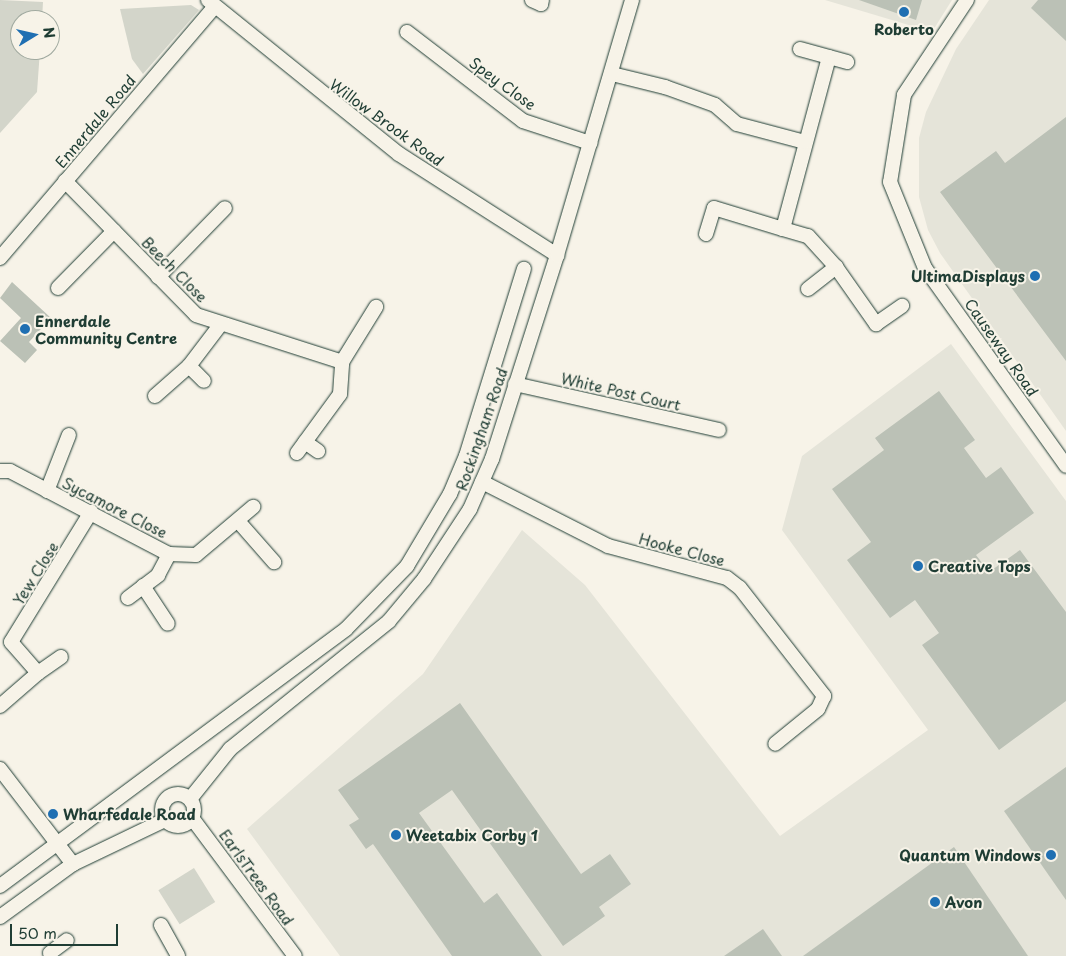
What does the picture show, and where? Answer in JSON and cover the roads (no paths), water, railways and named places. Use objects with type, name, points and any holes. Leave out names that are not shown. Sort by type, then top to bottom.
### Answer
[{"type":"street","points":[[532,0],[541,4],[542,0]]},
{"type":"street","name":"Rockingham Road","points":[[190,799],[230,749],[389,621],[424,579],[470,509],[482,482],[557,255],[612,74],[632,0]]},
{"type":"street","name":"Causeway Road","points":[[967,0],[904,94],[890,182],[925,268],[1066,466]]},
{"type":"street","name":"Ennerdale Road","points":[[0,258],[212,3]]},
{"type":"street","name":"Willow Brook Road","points":[[212,3],[399,154],[557,255]]},
{"type":"street","name":"Spey Close","points":[[407,32],[523,120],[590,144]]},
{"type":"street","points":[[800,49],[847,62]]},
{"type":"street","points":[[783,229],[829,57]]},
{"type":"street","points":[[612,74],[665,86],[715,105],[737,124],[805,142]]},
{"type":"street","name":"Beech Close","points":[[65,182],[196,315],[342,362]]},
{"type":"street","points":[[158,277],[225,208]]},
{"type":"street","points":[[706,234],[714,208],[808,236],[836,267],[876,324],[902,306]]},
{"type":"street","points":[[58,288],[114,231]]},
{"type":"street","points":[[808,289],[836,267]]},
{"type":"street","points":[[0,886],[346,629],[407,566],[466,456],[524,269]]},
{"type":"street","points":[[318,451],[301,448],[340,394],[342,362],[376,307]]},
{"type":"street","points":[[155,396],[189,366],[221,324]]},
{"type":"street","points":[[189,366],[204,381]]},
{"type":"street","name":"White Post Court","points":[[515,384],[719,430]]},
{"type":"street","points":[[47,491],[69,435]]},
{"type":"street","name":"Sycamore Close","points":[[0,470],[10,471],[92,512],[169,554],[196,555],[253,507]]},
{"type":"street","name":"Hooke Close","points":[[482,482],[608,546],[727,578],[740,588],[824,696],[818,709],[775,744]]},
{"type":"street","name":"Yew Close","points":[[38,673],[11,642],[92,512]]},
{"type":"street","points":[[238,521],[274,562]]},
{"type":"street","points":[[128,598],[158,575],[169,554]]},
{"type":"street","points":[[143,586],[168,624]]},
{"type":"street","points":[[0,706],[38,673],[62,656]]},
{"type":"street","points":[[0,769],[60,841],[73,864]]},
{"type":"street","points":[[179,794],[190,799],[192,818],[178,826],[165,820],[162,809],[166,799],[179,794]]},
{"type":"street","name":"EarlsTrees Road","points":[[192,818],[294,956]]},
{"type":"street","points":[[0,916],[73,864],[165,820]]},
{"type":"street","points":[[161,926],[178,956]]},
{"type":"street","points":[[49,955],[67,940]]},
{"type":"place","name":"Roberto","points":[[904,12]]},
{"type":"place","name":"UltimaDisplays","points":[[1035,276]]},
{"type":"place","name":"Ennerdale Community Centre","points":[[25,329]]},
{"type":"place","name":"Creative Tops","points":[[918,566]]},
{"type":"place","name":"Wharfedale Road","points":[[53,814]]},
{"type":"place","name":"Weetabix Corby 1","points":[[396,835]]},
{"type":"place","name":"Quantum Windows","points":[[1051,855]]},
{"type":"place","name":"Avon","points":[[935,902]]}]
